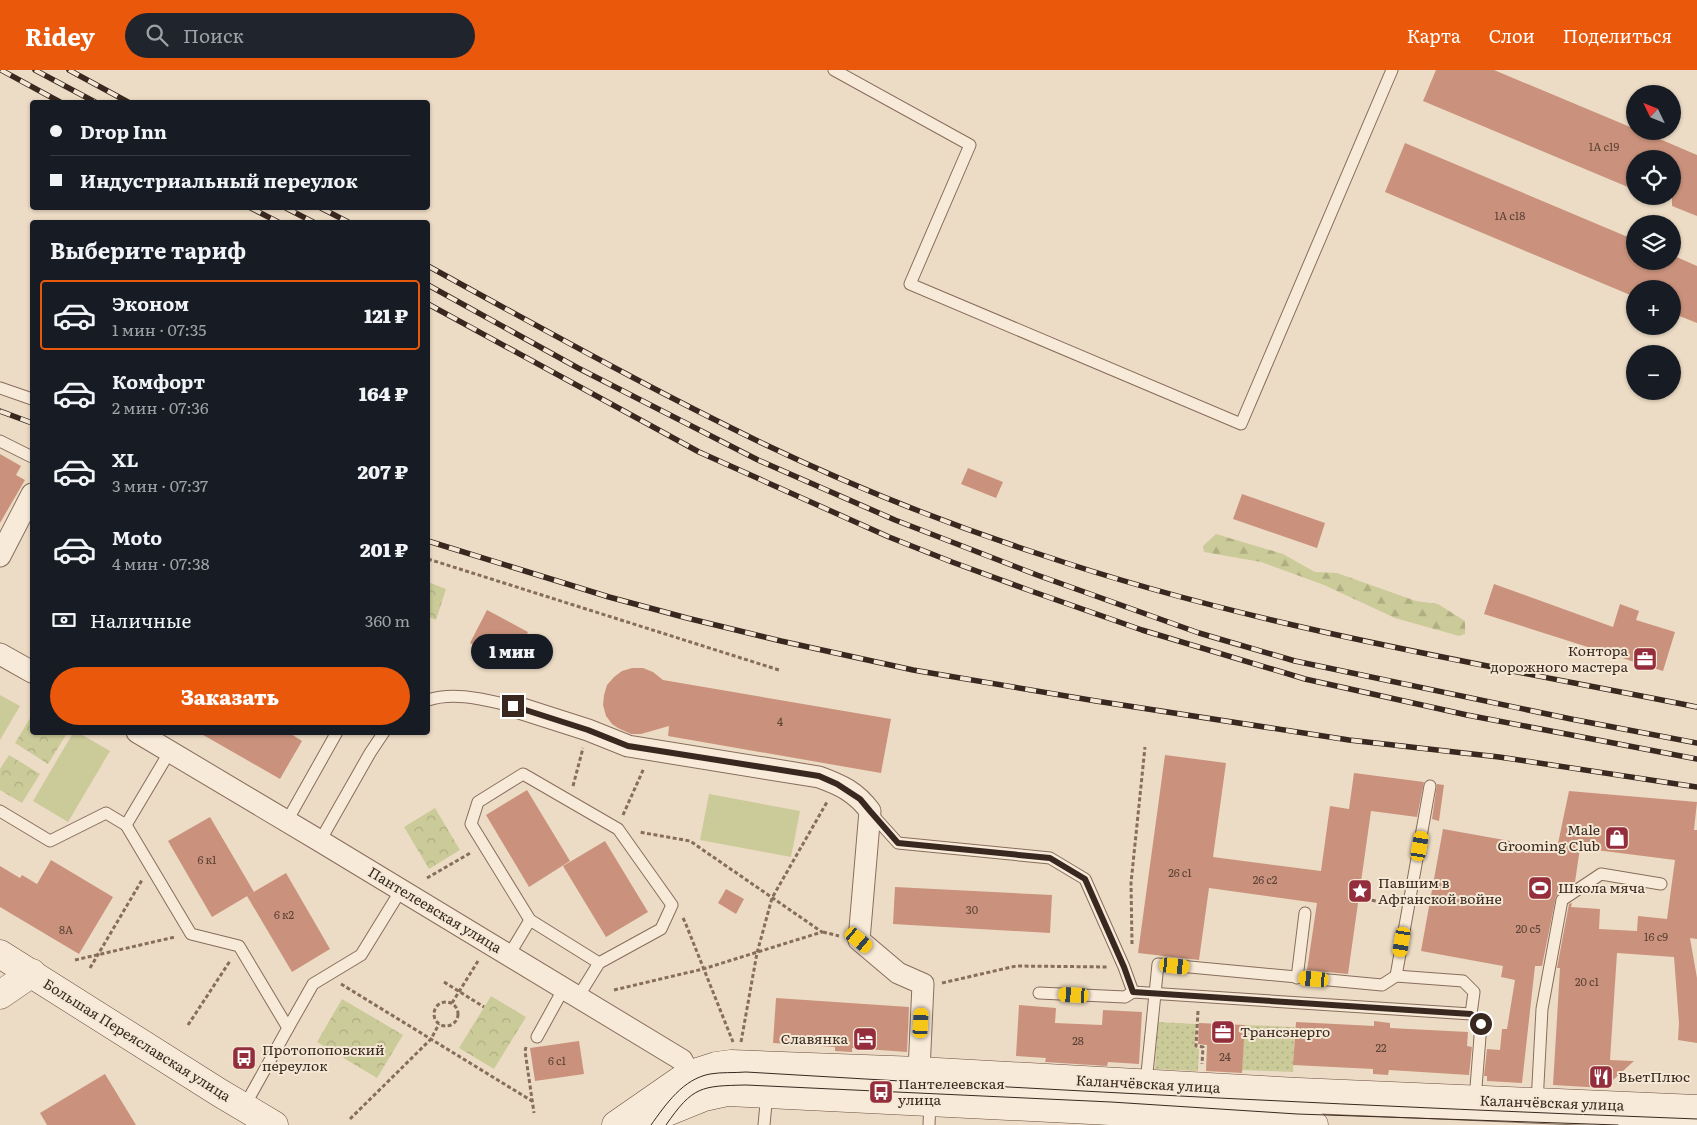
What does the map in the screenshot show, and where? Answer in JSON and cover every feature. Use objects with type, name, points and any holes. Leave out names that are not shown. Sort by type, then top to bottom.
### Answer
[{"type":"main road","name":"Большая Переяславская улица","points":[[0,954],[274,1125]]},
{"type":"main road","points":[[0,995],[32,974]]},
{"type":"main road","name":"Каланчёвская улица","points":[[616,1125],[684,1095],[716,1066],[731,1064],[919,1071],[1146,1083],[1300,1115]]},
{"type":"main road","name":"Каланчёвская улица","points":[[684,1095],[704,1097],[727,1092],[767,1093],[929,1113],[1110,1111],[1300,1115],[1475,1100],[1697,1109]]},
{"type":"main road","points":[[634,1125],[684,1095]]},
{"type":"street","points":[[0,556],[30,499]]},
{"type":"street","points":[[0,654],[30,671]]},
{"type":"street","points":[[513,706],[588,730],[628,746],[819,776],[837,784],[860,799],[870,811],[859,940],[898,973],[924,984],[919,1071]]},
{"type":"street","name":"Пантелеевская улица","points":[[144,735],[163,743],[287,822],[682,1060],[686,1068],[684,1095]]},
{"type":"lane","points":[[834,70],[970,144],[910,284],[1240,424],[1392,70]]},
{"type":"lane","points":[[0,388],[30,399]]},
{"type":"lane","points":[[0,441],[30,455]]},
{"type":"lane","points":[[430,699],[438,697],[472,697],[513,706]]},
{"type":"lane","points":[[287,822],[335,735]]},
{"type":"lane","points":[[320,841],[382,735]]},
{"type":"lane","points":[[126,825],[163,743]]},
{"type":"lane","points":[[532,1040],[599,963],[661,929],[672,905],[618,829],[523,774],[478,802],[471,824],[530,920],[599,963]]},
{"type":"lane","points":[[1396,976],[1430,786]]},
{"type":"lane","points":[[0,811],[50,841],[106,813],[126,825],[191,934],[239,946],[288,1028]]},
{"type":"lane","points":[[870,811],[898,843],[1050,858],[1085,879],[1133,992]]},
{"type":"lane","points":[[1537,1103],[1542,1009],[1562,900],[1601,874],[1661,884]]},
{"type":"lane","points":[[244,1108],[313,984],[361,955],[401,890]]},
{"type":"lane","points":[[1297,978],[1305,913]]},
{"type":"lane","points":[[509,955],[530,920]]},
{"type":"lane","points":[[1146,1083],[1158,964],[1382,985],[1396,976],[1463,982],[1474,992],[1471,1014]]},
{"type":"lane","points":[[1039,993],[1125,997],[1133,992],[1471,1014],[1481,1024],[1475,1100]]},
{"type":"lane","points":[[623,1125],[684,1095],[746,1078],[1300,1115],[1697,1124]]},
{"type":"lane","points":[[764,1125],[767,1093]]},
{"type":"path","points":[[430,559],[779,670]]},
{"type":"path","points":[[569,801],[588,730]]},
{"type":"path","points":[[1145,748],[1131,883],[1132,951],[1139,962],[1158,964]]},
{"type":"path","points":[[614,990],[703,969],[822,932],[690,841],[618,829],[652,749]]},
{"type":"path","points":[[740,1046],[756,953],[772,898],[837,784]]},
{"type":"path","points":[[427,878],[484,845]]},
{"type":"path","points":[[90,968],[150,866]]},
{"type":"path","points":[[1359,898],[1409,907]]},
{"type":"path","points":[[672,905],[685,922],[735,1046]]},
{"type":"path","points":[[75,960],[191,934]]},
{"type":"path","points":[[188,1025],[239,946]]},
{"type":"path","points":[[452,1003],[479,960]]},
{"type":"path","points":[[938,984],[1016,966],[1124,967]]},
{"type":"path","points":[[327,975],[532,1100]]},
{"type":"path","points":[[444,982],[484,1007]]},
{"type":"path","points":[[1199,997],[1196,1046],[1203,1047],[1202,1066]]},
{"type":"path","points":[[442,1002],[452,1003],[458,1012],[455,1023],[444,1026],[439,1024],[434,1010],[437,1005],[442,1002]]},
{"type":"path","points":[[350,1119],[431,1039],[439,1024]]},
{"type":"path","points":[[532,1040],[525,1051],[534,1113]]},
{"type":"green space","points":[[1216,534],[1283,554],[1315,572],[1337,573],[1416,601],[1438,604],[1465,621],[1465,634],[1459,636],[1395,618],[1324,585],[1261,562],[1204,552],[1203,546]]},
{"type":"green space","points":[[430,583],[446,589],[436,620],[430,618]]},
{"type":"green space","points":[[0,695],[20,706],[0,740]]},
{"type":"green space","points":[[30,718],[30,735],[66,735],[48,764],[15,743]]},
{"type":"green space","points":[[72,735],[82,735],[110,751],[68,822],[33,801]]},
{"type":"green space","points":[[9,755],[40,774],[22,803],[0,790],[0,769]]},
{"type":"green space","points":[[709,794],[800,811],[791,857],[700,840]]},
{"type":"green space","points":[[435,808],[460,850],[429,869],[404,827]]},
{"type":"green space","points":[[491,996],[526,1017],[494,1069],[459,1048]]},
{"type":"green space","points":[[342,999],[403,1035],[377,1078],[317,1042]]},
{"type":"green space","points":[[1158,1022],[1196,1024],[1195,1048],[1199,1049],[1198,1071],[1155,1069]]},
{"type":"green space","points":[[1245,1025],[1295,1027],[1293,1072],[1242,1070]]},
{"type":"building","points":[[1436,70],[1494,70],[1626,125],[1626,140],[1662,140],[1697,155],[1697,216],[1672,206],[1681,205],[1681,150],[1626,150],[1626,186],[1423,101]]},
{"type":"building","points":[[1405,143],[1626,236],[1626,270],[1681,270],[1681,259],[1697,266],[1697,323],[1681,317],[1681,280],[1626,280],[1626,293],[1385,192]]},
{"type":"building","points":[[0,454],[21,466],[16,475],[25,480],[0,523]]},
{"type":"building","points":[[968,468],[1003,482],[996,498],[961,484]]},
{"type":"building","points":[[1242,494],[1325,523],[1317,548],[1233,519]]},
{"type":"building","points":[[1494,584],[1613,627],[1620,604],[1639,611],[1636,620],[1675,632],[1663,671],[1484,614]]},
{"type":"building","points":[[487,610],[528,632],[511,665],[470,643]]},
{"type":"building","points":[[632,668],[643,668],[653,672],[663,680],[891,719],[881,773],[668,736],[669,726],[641,734],[631,734],[612,724],[606,716],[603,705],[607,685],[622,671]]},
{"type":"building","points":[[203,735],[293,735],[302,741],[280,779]]},
{"type":"building","points":[[1165,755],[1226,763],[1213,857],[1321,871],[1330,806],[1349,809],[1354,773],[1424,782],[1417,817],[1371,811],[1348,974],[1307,970],[1317,903],[1209,888],[1199,960],[1138,953]]},
{"type":"building","points":[[1437,784],[1444,785],[1439,821],[1432,819]]},
{"type":"building","points":[[527,790],[570,861],[529,887],[486,815]]},
{"type":"building","points":[[1569,791],[1697,802],[1694,830],[1697,830],[1697,939],[1690,938],[1697,978],[1697,1043],[1678,1040],[1679,1023],[1674,957],[1617,953],[1610,1060],[1634,1061],[1604,1088],[1553,1085],[1560,968],[1557,968],[1569,904],[1572,903],[1571,907],[1600,909],[1599,929],[1637,931],[1638,916],[1667,919],[1675,860],[1580,848],[1575,882],[1556,896],[1542,966],[1535,966],[1522,1083],[1487,1081],[1487,1076],[1484,1076],[1487,1049],[1500,1050],[1502,1029],[1507,1029],[1515,980],[1501,977],[1503,966],[1421,951],[1443,829],[1510,841],[1509,845],[1556,853]]},
{"type":"building","points":[[210,817],[254,892],[212,917],[168,841]]},
{"type":"building","points":[[605,841],[648,912],[606,937],[563,866]]},
{"type":"building","points":[[51,860],[113,897],[79,954],[0,907],[0,866],[20,878],[22,875],[37,884]]},
{"type":"building","points":[[286,873],[330,949],[292,972],[247,896]]},
{"type":"building","points":[[895,887],[1052,895],[1050,933],[893,924]]},
{"type":"building","points":[[726,889],[744,899],[736,914],[718,903]]},
{"type":"building","points":[[776,998],[909,1007],[907,1052],[852,1048],[852,1052],[835,1051],[835,1047],[773,1043]]},
{"type":"building","points":[[1019,1005],[1056,1008],[1055,1023],[1102,1025],[1103,1010],[1142,1012],[1139,1064],[1108,1062],[1107,1066],[1045,1062],[1046,1058],[1016,1056]]},
{"type":"building","points":[[1374,1021],[1390,1023],[1390,1028],[1468,1032],[1467,1046],[1472,1047],[1469,1075],[1389,1070],[1388,1075],[1373,1074],[1373,1069],[1293,1065],[1296,1022],[1374,1026]]},
{"type":"building","points":[[1199,1023],[1245,1025],[1242,1073],[1206,1071],[1207,1045],[1198,1044]]},
{"type":"building","points":[[579,1041],[584,1074],[535,1081],[530,1048]]},
{"type":"building","points":[[105,1074],[136,1125],[47,1125],[40,1113]]},
{"type":"tram line","points":[[651,1125],[676,1094],[692,1081],[710,1074],[746,1072],[1222,1098],[1697,1119]]},
{"type":"tram line","points":[[666,1125],[691,1095],[718,1086],[746,1085],[1111,1102],[1297,1114],[1618,1125]]},
{"type":"railway","points":[[1,70],[56,100]]},
{"type":"railway","points":[[35,70],[91,100]]},
{"type":"railway","points":[[69,70],[124,100]]},
{"type":"railway","points":[[255,210],[274,220]]},
{"type":"railway","points":[[290,210],[309,220]]},
{"type":"railway","points":[[325,210],[344,220]]},
{"type":"railway","points":[[430,267],[637,380],[764,444],[866,490],[1006,543],[1122,580],[1203,603],[1285,623],[1449,659],[1697,707]]},
{"type":"railway","points":[[430,286],[578,368],[758,460],[895,520],[1037,575],[1199,633],[1295,661],[1571,719],[1697,743]]},
{"type":"railway","points":[[430,305],[699,452],[889,537],[1031,591],[1142,630],[1305,679],[1467,715],[1697,759]]},
{"type":"railway","points":[[0,411],[30,422]]},
{"type":"railway","points":[[430,542],[609,597],[687,618],[913,670],[1096,701],[1349,740],[1499,757],[1697,787]]},
{"type":"place","name":"Контора дорожного мастера","points":[[1645,659]]},
{"type":"place","name":"Male Grooming Club","points":[[1617,838]]},
{"type":"place","name":"Школа мяча","points":[[1540,888]]},
{"type":"place","name":"Павшим в Афганской войне","points":[[1360,891]]},
{"type":"place","name":"Трансэнерго","points":[[1223,1032]]},
{"type":"place","name":"Славянка","points":[[865,1039]]},
{"type":"place","name":"Протопоповский переулок","points":[[244,1058]]},
{"type":"place","name":"ВьетПлюс","points":[[1601,1077]]},
{"type":"place","name":"Пантелеевская улица","points":[[881,1092]]},
{"type":"route","points":[[513,706],[588,730],[628,746],[819,776],[837,784],[860,799],[898,843],[1050,858],[1085,879],[1133,992],[1471,1014],[1481,1024]]}]
